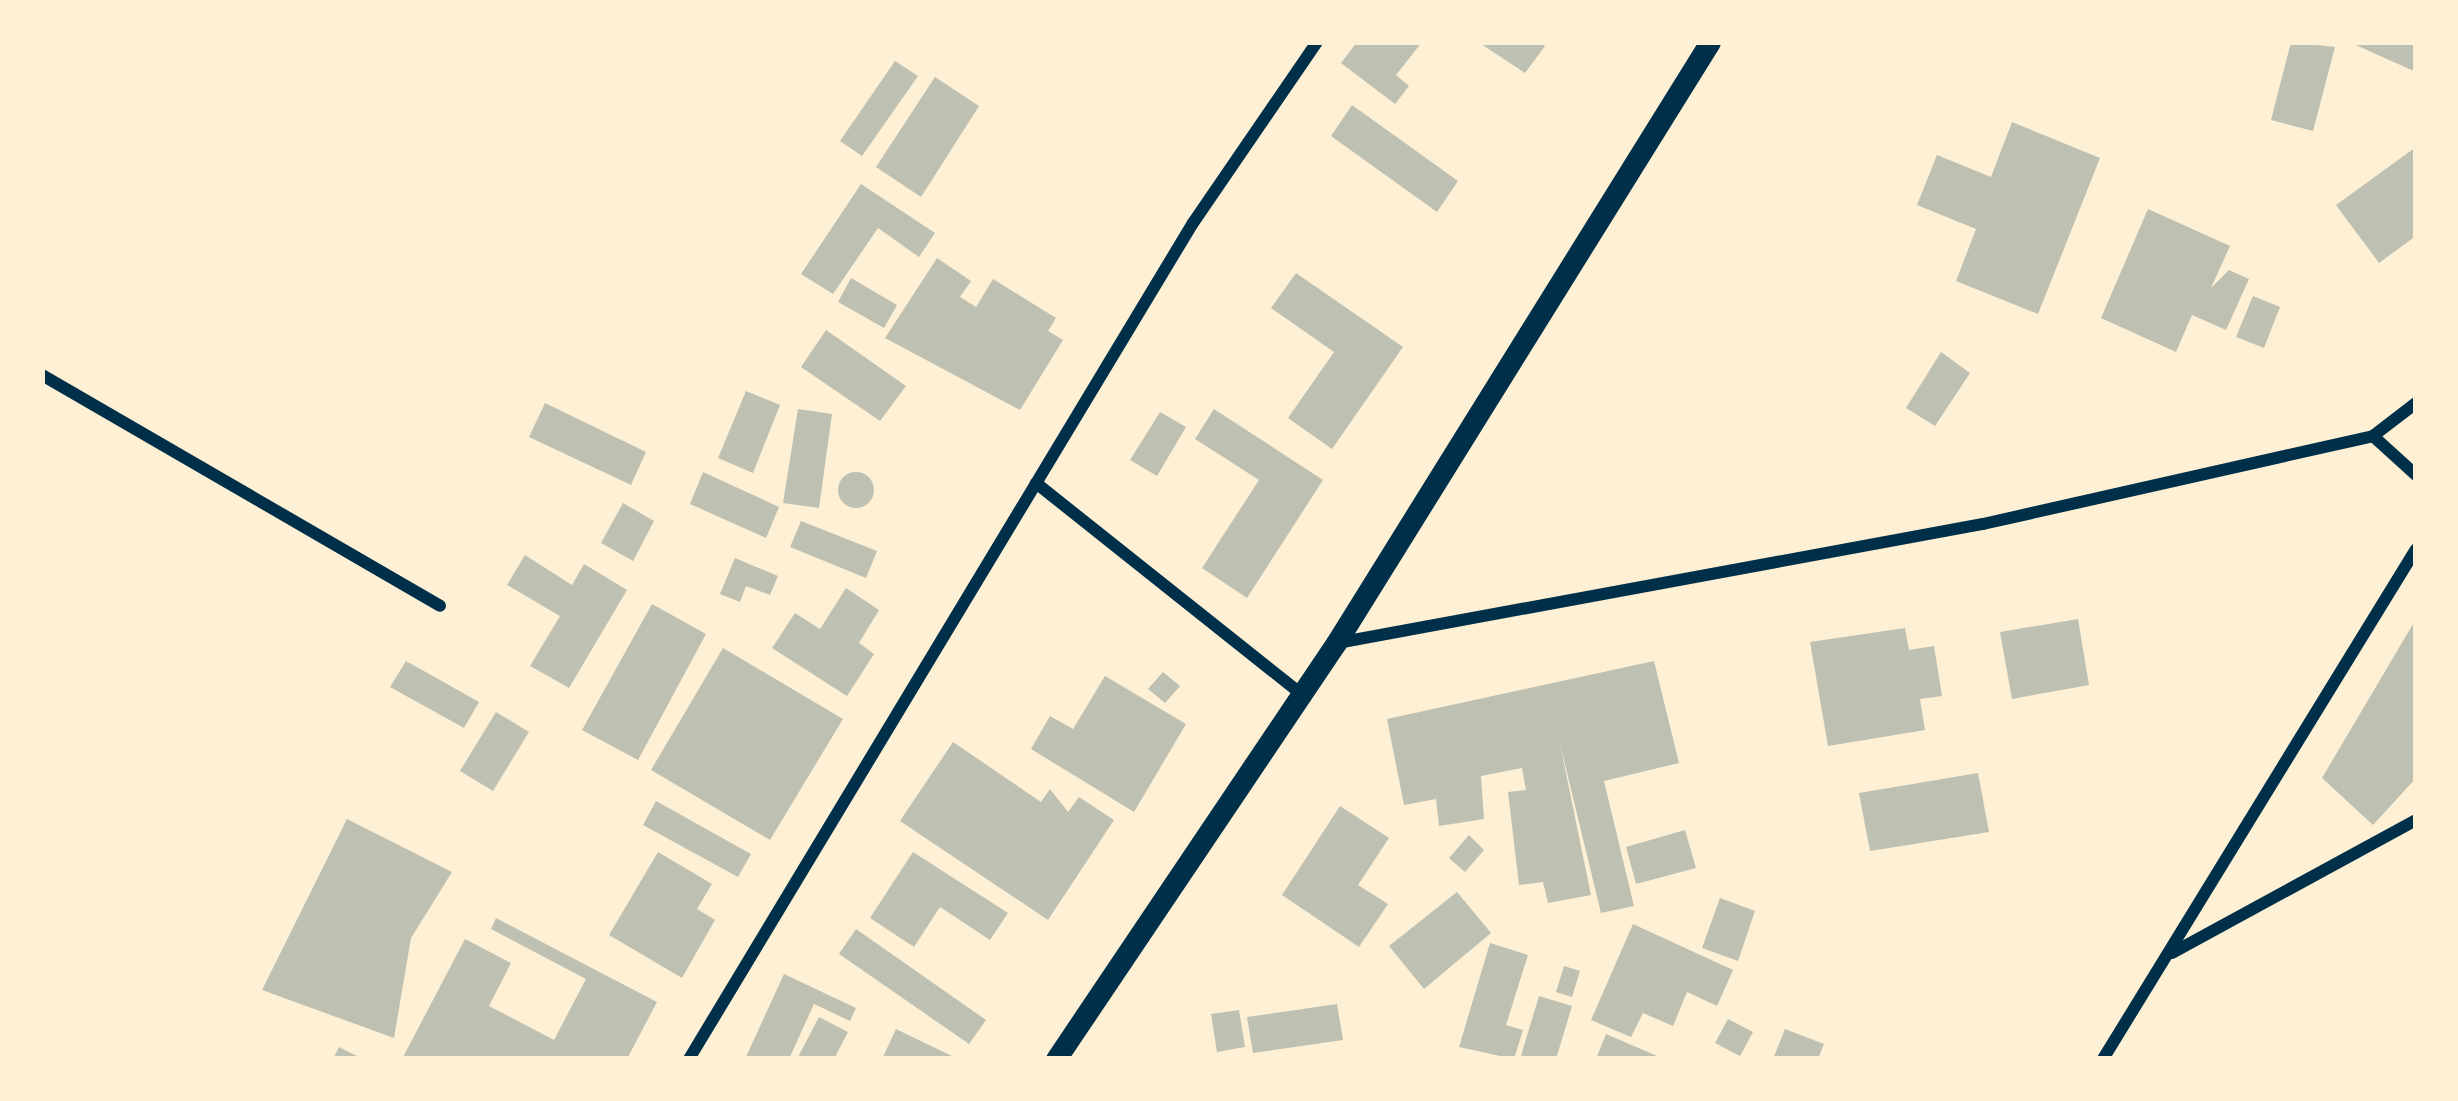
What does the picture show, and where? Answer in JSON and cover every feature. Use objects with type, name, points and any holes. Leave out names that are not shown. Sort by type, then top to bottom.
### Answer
[{"type":"street","points":[[688,1059],[1036,483],[1317,42]]},
{"type":"street","points":[[1056,1059],[1336,643],[1710,42]]},
{"type":"street","points":[[42,375],[440,606]]},
{"type":"street","points":[[1336,643],[1983,524],[2373,436],[2416,404]]},
{"type":"street","points":[[2373,436],[2416,475]]},
{"type":"street","points":[[1036,483],[1301,694]]},
{"type":"street","points":[[2103,1059],[2416,549]]},
{"type":"street","points":[[2171,954],[2416,820]]},
{"type":"building","points":[[1357,42],[1422,42],[1396,75],[1409,86],[1395,104],[1341,63]]},
{"type":"building","points":[[1478,42],[1540,42],[1545,46],[1525,73]]},
{"type":"building","points":[[2291,42],[2335,47],[2313,131],[2271,120]]},
{"type":"building","points":[[2349,42],[2416,42],[2416,72]]},
{"type":"building","points":[[895,61],[918,76],[862,156],[840,141]]},
{"type":"building","points":[[935,77],[979,106],[921,197],[876,167]]},
{"type":"building","points":[[1352,105],[1458,181],[1437,212],[1331,136]]},
{"type":"building","points":[[2012,122],[2100,158],[2038,314],[1956,281],[1976,229],[1917,205],[1937,155],[1991,177]]},
{"type":"building","points":[[2416,147],[2416,236],[2379,263],[2336,205]]},
{"type":"building","points":[[861,184],[935,233],[919,257],[878,228],[833,294],[801,274]]},
{"type":"building","points":[[2148,209],[2230,246],[2211,288],[2229,270],[2249,279],[2226,330],[2192,315],[2176,352],[2101,318]]},
{"type":"building","points":[[937,258],[971,281],[960,297],[976,307],[993,279],[1056,318],[1048,331],[1063,340],[1020,410],[885,338]]},
{"type":"building","points":[[1296,273],[1403,347],[1332,449],[1288,418],[1334,352],[1271,308]]},
{"type":"building","points":[[851,278],[897,305],[884,328],[838,302]]},
{"type":"building","points":[[2253,296],[2280,307],[2264,348],[2236,337]]},
{"type":"building","points":[[826,330],[906,386],[880,421],[801,367]]},
{"type":"building","points":[[1941,352],[1970,373],[1935,426],[1906,408]]},
{"type":"building","points":[[746,391],[780,405],[753,473],[718,458]]},
{"type":"building","points":[[545,403],[646,452],[631,485],[529,437]]},
{"type":"building","points":[[798,409],[832,414],[819,508],[783,503]]},
{"type":"building","points":[[1214,409],[1323,480],[1247,598],[1202,568],[1259,480],[1195,439]]},
{"type":"building","points":[[1160,412],[1186,427],[1157,476],[1130,460]]},
{"type":"building","points":[[703,472],[779,507],[766,538],[690,504]]},
{"type":"building","points":[[856,472],[869,477],[874,490],[869,503],[856,508],[843,503],[838,490],[843,477]]},
{"type":"building","points":[[623,503],[654,521],[633,561],[601,543]]},
{"type":"building","points":[[801,521],[877,551],[866,578],[790,547]]},
{"type":"building","points":[[525,555],[572,585],[584,564],[627,590],[569,688],[530,666],[560,616],[507,585]]},
{"type":"building","points":[[735,558],[778,576],[770,595],[746,586],[740,602],[720,594]]},
{"type":"building","points":[[846,588],[879,610],[859,643],[874,654],[847,696],[772,648],[795,613],[820,629]]},
{"type":"building","points":[[652,604],[706,634],[638,760],[582,730]]},
{"type":"building","points":[[2078,619],[2089,685],[2012,699],[2000,632]]},
{"type":"building","points":[[2416,619],[2416,778],[2373,825],[2322,778]]},
{"type":"building","points":[[1905,628],[1909,650],[1934,646],[1942,696],[1920,699],[1925,730],[1828,746],[1810,642]]},
{"type":"building","points":[[723,648],[843,719],[770,840],[651,770]]},
{"type":"building","points":[[406,661],[479,702],[464,728],[390,687]]},
{"type":"building","points":[[1654,661],[1679,763],[1604,781],[1634,906],[1601,913],[1560,744],[1591,895],[1548,903],[1543,882],[1519,885],[1508,792],[1526,790],[1522,768],[1481,776],[1484,819],[1439,826],[1436,799],[1404,805],[1387,719]]},
{"type":"building","points":[[1163,672],[1180,686],[1165,703],[1148,689]]},
{"type":"building","points":[[1105,676],[1186,724],[1134,812],[1031,749],[1050,716],[1073,729]]},
{"type":"building","points":[[496,712],[529,732],[493,791],[460,771]]},
{"type":"building","points":[[953,742],[1041,802],[1050,789],[1068,812],[1079,797],[1114,820],[1048,920],[900,821]]},
{"type":"building","points":[[1978,773],[1989,832],[1870,851],[1859,793]]},
{"type":"building","points":[[656,801],[751,854],[738,877],[643,825]]},
{"type":"building","points":[[1340,806],[1389,838],[1358,885],[1388,904],[1359,947],[1282,895]]},
{"type":"building","points":[[347,819],[452,872],[411,938],[394,1038],[262,990]]},
{"type":"building","points":[[1685,830],[1696,868],[1636,884],[1626,847]]},
{"type":"building","points":[[1469,835],[1484,850],[1465,872],[1449,858]]},
{"type":"building","points":[[658,852],[712,884],[697,909],[715,920],[682,978],[609,935]]},
{"type":"building","points":[[913,852],[1008,913],[990,940],[940,907],[914,947],[870,918]]},
{"type":"building","points":[[1457,892],[1491,933],[1424,989],[1389,946]]},
{"type":"building","points":[[1720,898],[1755,911],[1738,961],[1702,948]]},
{"type":"building","points":[[496,918],[657,1002],[627,1059],[402,1059],[465,939],[511,963],[489,1006],[554,1040],[586,979],[491,929]]},
{"type":"building","points":[[1633,924],[1733,970],[1717,1006],[1687,992],[1673,1026],[1643,1013],[1631,1037],[1591,1020]]},
{"type":"building","points":[[856,929],[986,1020],[969,1044],[839,954]]},
{"type":"building","points":[[1490,943],[1528,955],[1506,1025],[1523,1030],[1514,1059],[1459,1047]]},
{"type":"building","points":[[1564,966],[1580,971],[1572,997],[1556,992]]},
{"type":"building","points":[[784,974],[856,1008],[850,1021],[814,1004],[789,1059],[745,1059]]},
{"type":"building","points":[[1539,996],[1572,1006],[1556,1059],[1520,1059]]},
{"type":"building","points":[[1337,1004],[1343,1040],[1253,1053],[1247,1017]]},
{"type":"building","points":[[1239,1010],[1245,1047],[1217,1052],[1211,1014]]},
{"type":"building","points":[[819,1017],[848,1032],[834,1059],[797,1059]]},
{"type":"building","points":[[1728,1019],[1753,1032],[1740,1056],[1715,1043]]},
{"type":"building","points":[[896,1029],[958,1059],[882,1059]]},
{"type":"building","points":[[1785,1029],[1824,1044],[1818,1059],[1773,1059]]},
{"type":"building","points":[[1606,1034],[1664,1059],[1596,1059]]},
{"type":"building","points":[[339,1047],[363,1059],[333,1059]]}]
